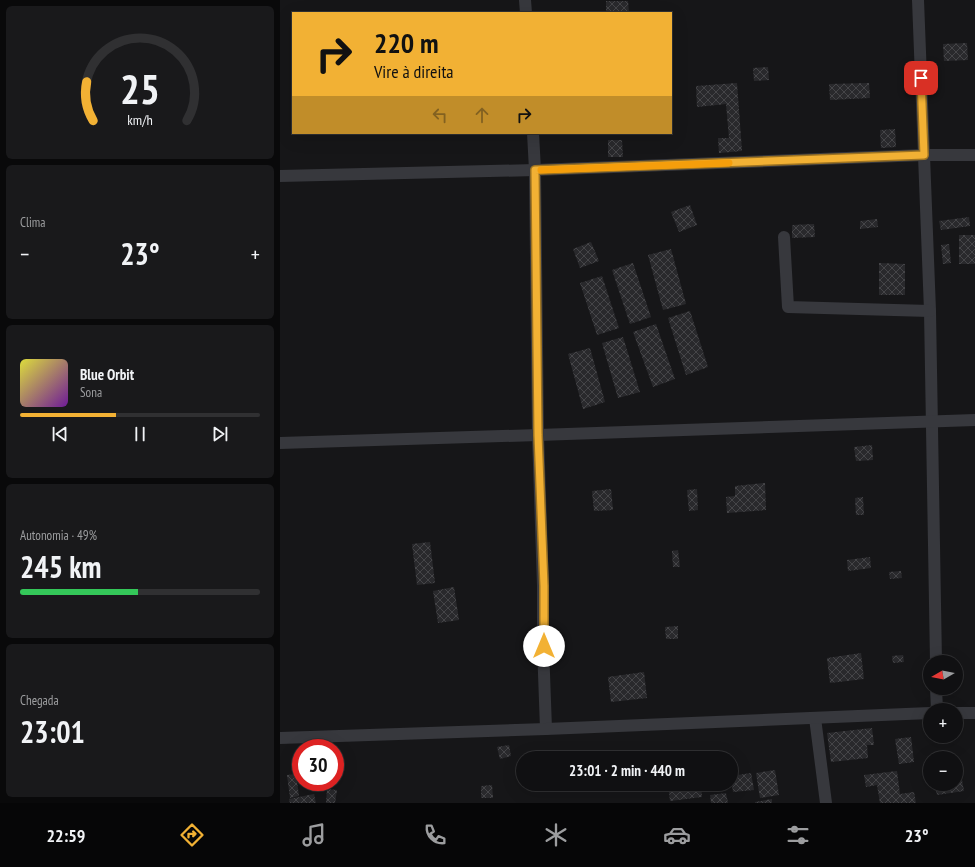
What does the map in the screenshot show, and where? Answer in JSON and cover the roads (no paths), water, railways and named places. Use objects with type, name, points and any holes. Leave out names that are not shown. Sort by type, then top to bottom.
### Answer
[{"type":"street","points":[[525,0],[526,12]]},
{"type":"street","points":[[918,0],[930,311],[936,655]]},
{"type":"street","points":[[533,134],[535,170],[538,435],[544,586],[546,729]]},
{"type":"street","points":[[280,176],[535,170],[924,155],[975,155]]},
{"type":"street","points":[[784,237],[788,307],[930,311]]},
{"type":"street","points":[[280,443],[975,420]]},
{"type":"street","points":[[280,738],[546,729],[923,713]]},
{"type":"street","points":[[963,713],[975,713]]},
{"type":"street","points":[[815,718],[826,803]]}]
